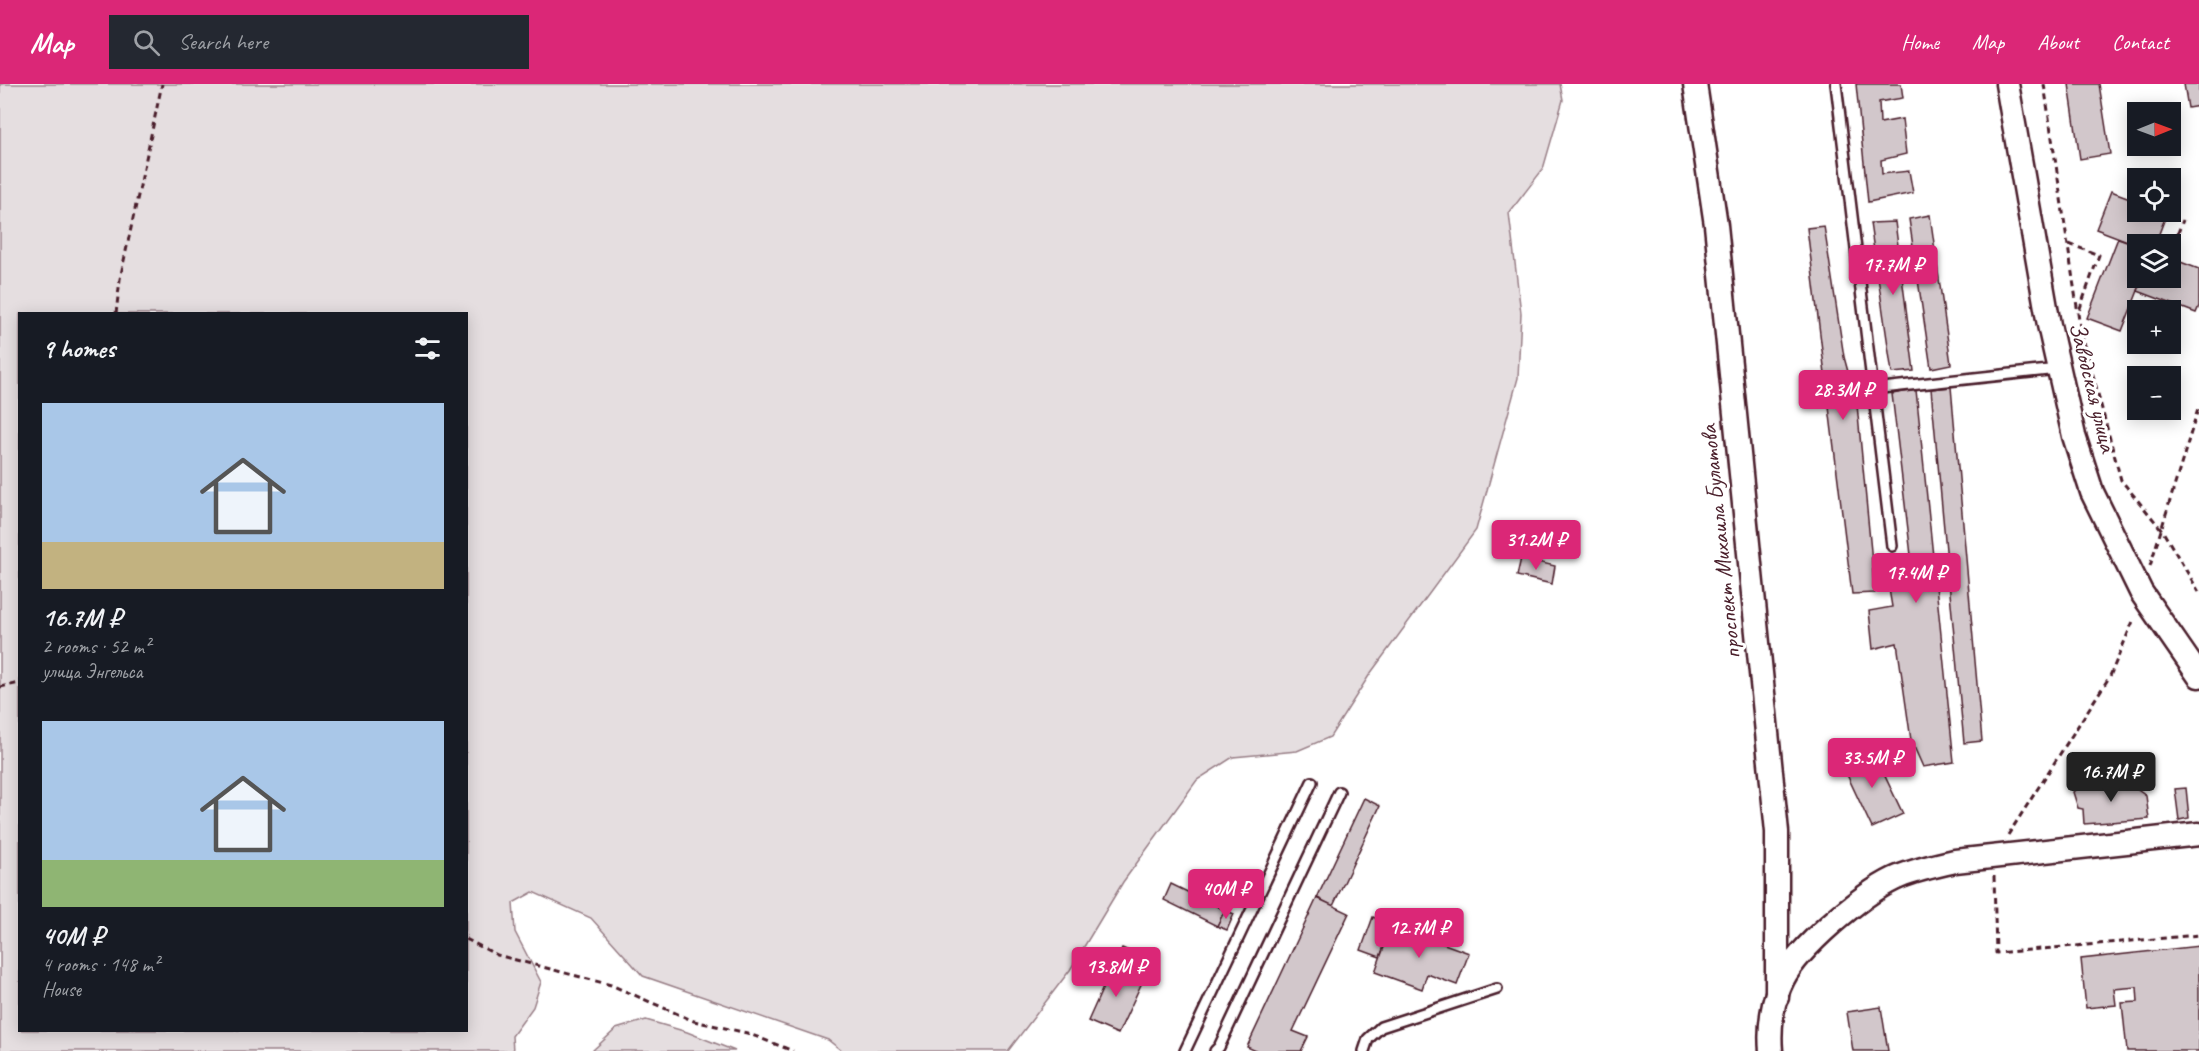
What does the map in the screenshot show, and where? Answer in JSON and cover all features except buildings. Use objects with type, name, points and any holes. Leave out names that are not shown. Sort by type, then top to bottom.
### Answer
[{"type":"street","name":"проспект Михаила Булатова","points":[[1695,84],[1716,225],[1777,832],[1777,996]]},
{"type":"street","name":"Заводская улица","points":[[2007,84],[2058,369],[2074,436],[2092,492],[2141,592],[2199,676]]},
{"type":"street","points":[[1771,1051],[1771,1030],[1777,996],[1788,970],[1818,937],[1858,902],[1894,879],[1955,861],[2199,834]]},
{"type":"lane","points":[[1836,84],[1892,546]]},
{"type":"lane","points":[[1873,389],[2058,369]]},
{"type":"lane","points":[[1185,1051],[1312,782]]},
{"type":"lane","points":[[1215,1051],[1219,1047],[1339,792]]},
{"type":"lane","points":[[1364,1051],[1368,1039],[1381,1028],[1497,989]]},
{"type":"path","points":[[116,312],[120,279],[162,84]]},
{"type":"path","points":[[2044,84],[2078,313],[2121,480],[2162,530],[2199,592]]},
{"type":"path","points":[[2177,234],[2183,220]]},
{"type":"path","points":[[2069,244],[2099,255],[2078,313]]},
{"type":"path","points":[[2141,592],[2199,406]]},
{"type":"path","points":[[0,687],[18,683]]},
{"type":"path","points":[[468,940],[497,955],[611,985],[694,1021],[747,1033],[794,1051]]},
{"type":"shaded area","points":[[0,84],[1560,84],[1563,100],[1543,169],[1509,213],[1521,313],[1518,378],[1476,530],[1370,674],[1330,737],[1297,751],[1233,757],[1197,780],[1123,882],[1070,970],[1008,1051],[842,1051],[828,1040],[643,976],[591,918],[533,892],[513,903],[515,932],[541,982],[533,1007],[512,1036],[513,1051],[0,1051]]},
{"type":"shaded area","points":[[646,1020],[687,1032],[735,1051],[592,1051],[616,1029]]}]
